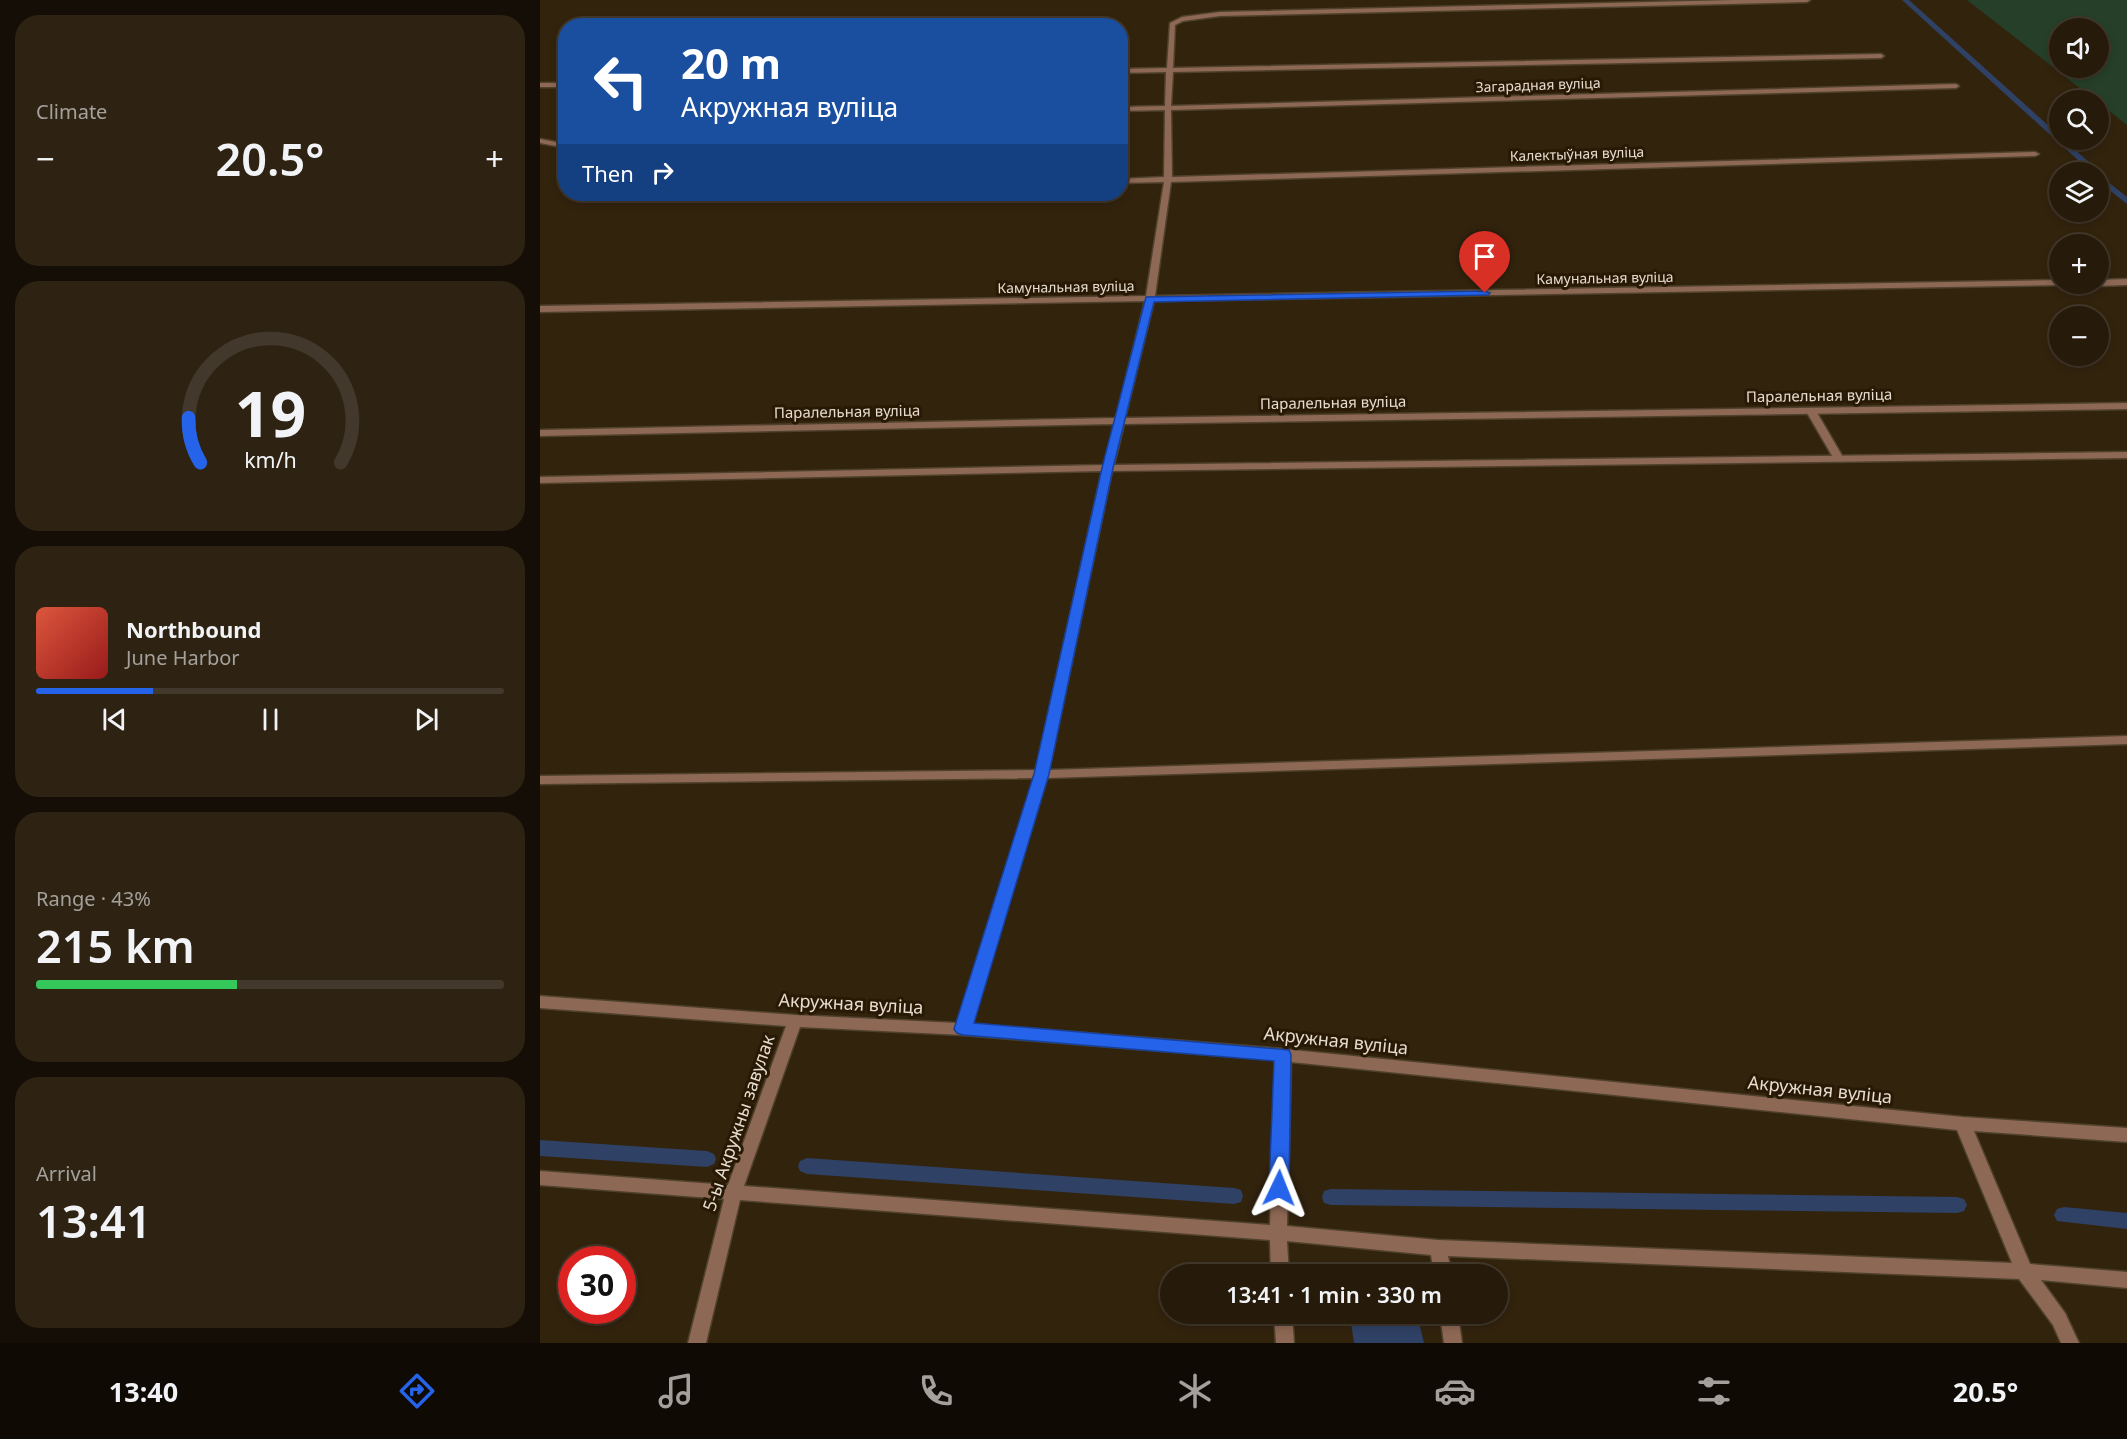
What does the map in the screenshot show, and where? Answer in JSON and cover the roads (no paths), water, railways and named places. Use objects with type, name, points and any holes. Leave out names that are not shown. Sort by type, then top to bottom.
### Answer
[{"type":"street","points":[[963,1029],[1042,774],[1108,468],[1150,299],[1168,180],[1168,108],[1172,24],[1198,16],[1807,0]]},
{"type":"street","name":"Загарадная вуліца","points":[[1128,71],[1881,56]]},
{"type":"street","points":[[540,85],[558,85]]},
{"type":"street","name":"Загарадная вуліца","points":[[1128,109],[1956,86]]},
{"type":"street","points":[[540,141],[558,138]]},
{"type":"street","points":[[540,141],[558,144]]},
{"type":"street","name":"Калектыўная вуліца","points":[[1128,181],[2035,154]]},
{"type":"street","points":[[2109,283],[2127,282]]},
{"type":"street","name":"Камунальная вуліца","points":[[540,309],[2049,283]]},
{"type":"street","name":"Паралельная вуліца","points":[[540,433],[1120,421],[2127,406]]},
{"type":"street","points":[[1811,411],[1839,459]]},
{"type":"street","points":[[540,480],[1108,468],[2127,455]]},
{"type":"street","points":[[540,780],[1042,774],[2127,740]]},
{"type":"street","name":"Акружная вуліца","points":[[540,1002],[795,1021],[963,1029],[1283,1055],[1963,1124],[2127,1135]]},
{"type":"street","name":"5-ы Акружны завулак","points":[[697,1343],[734,1191],[795,1021]]},
{"type":"street","points":[[1279,1264],[1278,1233],[1283,1055]]},
{"type":"street","points":[[1963,1124],[2024,1271],[2059,1319],[2070,1343]]},
{"type":"street","points":[[540,1178],[1278,1233],[1438,1248],[2024,1271],[2127,1280]]},
{"type":"street","points":[[1438,1248],[1441,1264]]},
{"type":"street","points":[[1284,1324],[1285,1343]]},
{"type":"street","points":[[1450,1324],[1453,1343]]},
{"type":"waterway","points":[[1905,0],[2084,162]]},
{"type":"waterway","points":[[2109,185],[2127,201]]},
{"type":"waterway","points":[[540,1148],[707,1159]]},
{"type":"waterway","points":[[807,1166],[1234,1196]]},
{"type":"waterway","points":[[1331,1197],[1957,1205]]},
{"type":"waterway","points":[[2064,1215],[2127,1221]]},
{"type":"waterway","points":[[1386,1324],[1389,1343]]}]
